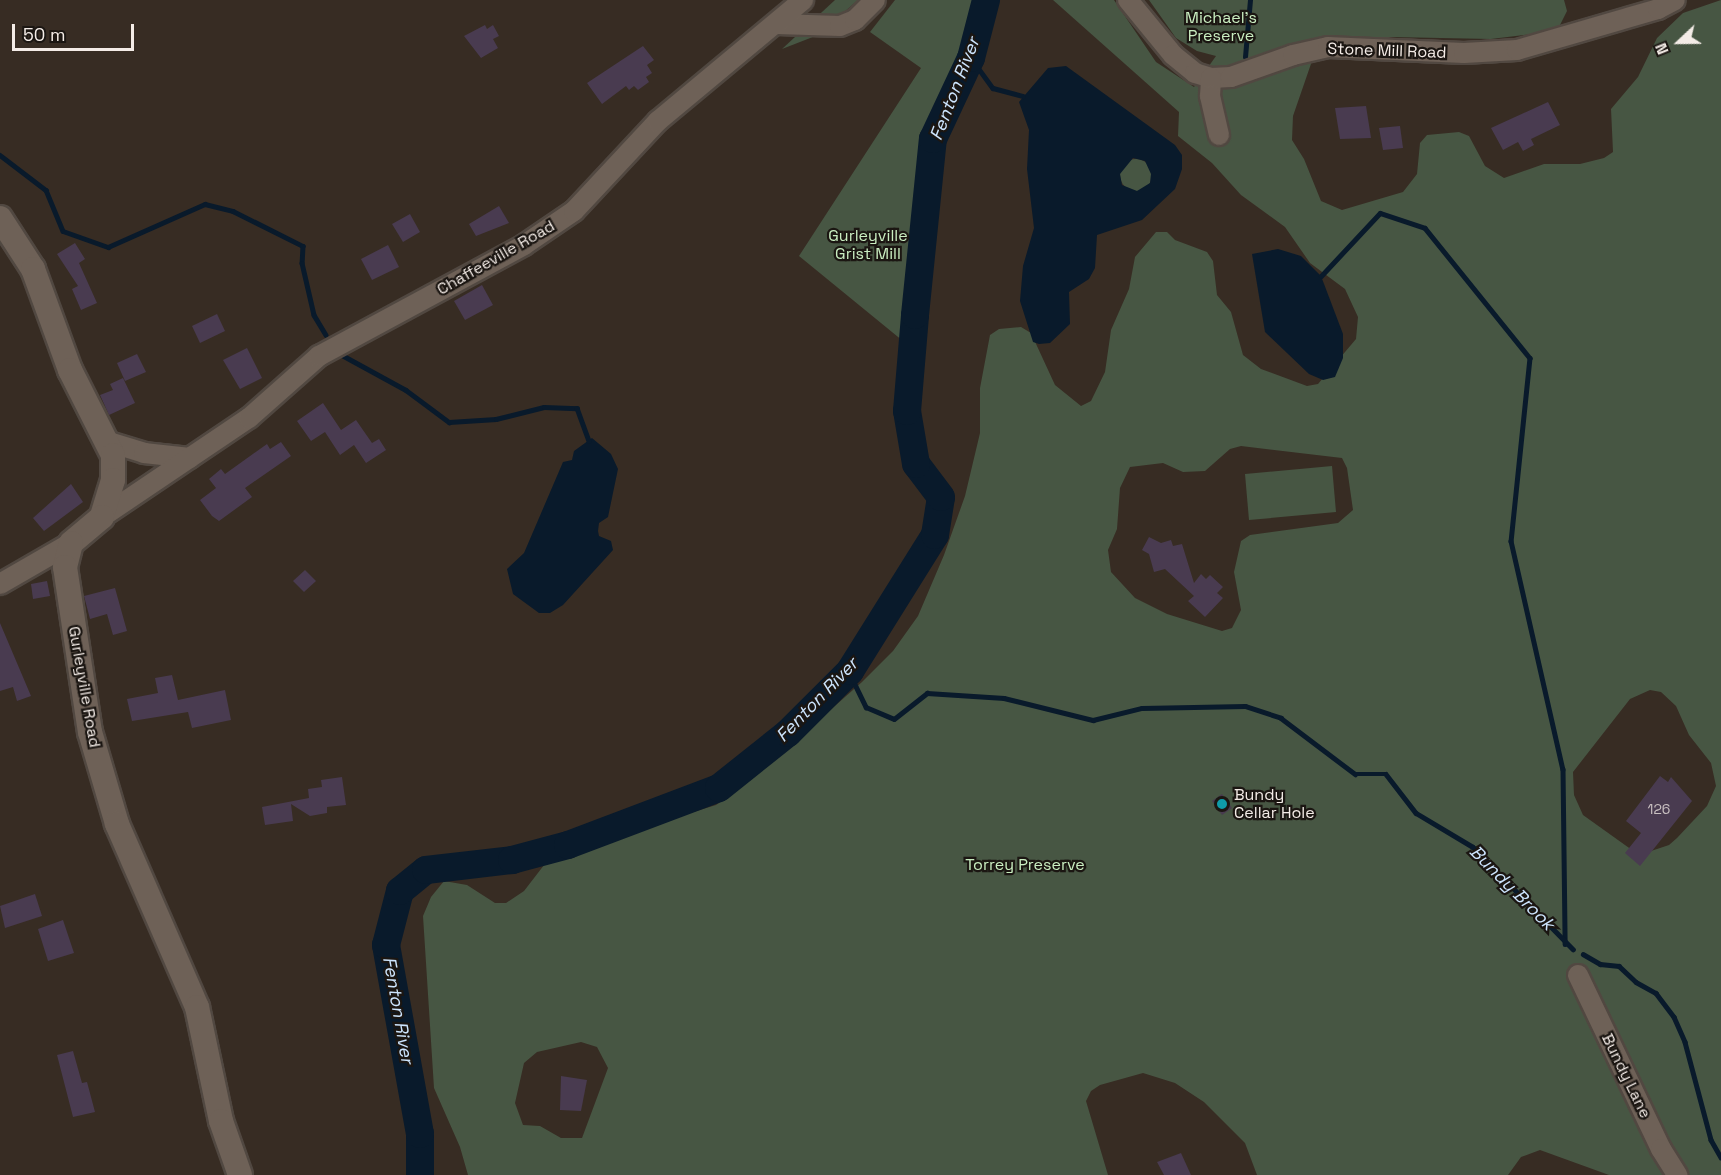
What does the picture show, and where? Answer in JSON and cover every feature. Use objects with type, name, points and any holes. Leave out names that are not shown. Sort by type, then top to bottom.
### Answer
[{"type":"street","name":"Chaffeeville Road","points":[[102,517],[249,418],[319,356],[524,245],[574,211],[658,121],[803,0]]},
{"type":"street","points":[[777,24],[840,26],[855,20],[875,0]]},
{"type":"street","points":[[1128,0],[1173,55],[1195,73],[1211,78],[1210,96],[1219,135]]},
{"type":"street","name":"Stone Mill Road","points":[[1211,78],[1231,77],[1293,54],[1328,47],[1464,53],[1517,50],[1658,9],[1676,0]]},
{"type":"street","points":[[0,218],[33,269],[70,370],[109,442],[114,473],[102,517],[71,543],[0,584]]},
{"type":"street","points":[[109,442],[144,453],[190,458]]},
{"type":"street","name":"Gurleyville Road","points":[[71,543],[65,580],[90,732],[117,824],[197,1007],[221,1121],[240,1175]]},
{"type":"street","name":"Bundy Lane","points":[[1578,975],[1661,1149],[1677,1175]]},
{"type":"green space","points":[[835,0],[858,0],[818,35],[782,49]]},
{"type":"green space","name":"Gurleyville Grist Mill","points":[[895,0],[990,0],[968,30],[948,89],[940,160],[920,252],[925,359],[799,256],[921,68],[870,32]]},
{"type":"green space","points":[[1053,0],[1114,0],[1156,62],[1194,87],[1216,56],[1197,51],[1176,38],[1149,0],[1564,0],[1567,11],[1557,31],[1491,39],[1391,37],[1312,61],[1293,116],[1292,140],[1304,159],[1321,201],[1342,210],[1403,192],[1417,174],[1420,143],[1427,135],[1459,132],[1469,136],[1485,166],[1504,178],[1544,164],[1580,164],[1604,158],[1613,152],[1611,109],[1638,77],[1657,38],[1683,13],[1721,0],[1721,1175],[1609,1175],[1540,1150],[1521,1157],[1508,1175],[1257,1175],[1245,1143],[1204,1102],[1175,1083],[1143,1073],[1100,1085],[1091,1091],[1086,1101],[1108,1175],[468,1175],[460,1147],[434,1088],[423,916],[431,897],[444,881],[467,885],[495,903],[506,903],[524,891],[551,856],[716,805],[752,779],[862,682],[893,651],[918,616],[944,555],[965,496],[980,433],[980,388],[990,335],[999,329],[1021,327],[1031,333],[1055,385],[1081,406],[1091,401],[1105,372],[1111,330],[1129,289],[1135,257],[1156,232],[1167,232],[1175,240],[1207,252],[1213,261],[1217,295],[1231,312],[1243,355],[1261,369],[1307,386],[1318,384],[1356,339],[1358,317],[1345,289],[1310,263],[1285,227],[1241,195],[1212,163],[1178,136],[1179,112]],"holes":[[[1241,446],[1342,458],[1347,468],[1353,510],[1338,523],[1250,535],[1241,541],[1234,572],[1241,610],[1232,628],[1222,631],[1167,614],[1135,598],[1111,572],[1108,550],[1117,529],[1120,488],[1130,467],[1163,463],[1183,472],[1205,471],[1230,449]],[[1650,690],[1661,692],[1676,706],[1689,735],[1711,763],[1716,786],[1707,806],[1677,838],[1669,845],[1639,855],[1583,815],[1574,795],[1573,772],[1630,699]],[[581,1042],[597,1047],[608,1068],[582,1138],[561,1138],[540,1126],[523,1125],[515,1103],[524,1063],[537,1052]]]},
{"type":"green space","points":[[1136,159],[1147,164],[1152,175],[1147,186],[1136,191],[1125,186],[1120,175],[1125,164]]},
{"type":"green space","points":[[1332,466],[1336,512],[1249,520],[1245,474]]},
{"type":"water","points":[[1066,66],[1175,145],[1182,155],[1182,169],[1175,189],[1142,220],[1097,235],[1095,268],[1089,279],[1069,292],[1070,324],[1050,343],[1039,344],[1033,342],[1020,301],[1023,266],[1034,228],[1027,169],[1029,130],[1019,102],[1048,68]],"holes":[[[1133,158],[1145,161],[1151,174],[1150,183],[1137,191],[1122,185],[1120,174]]]},
{"type":"water","points":[[1278,249],[1301,256],[1321,276],[1343,334],[1343,358],[1335,377],[1323,380],[1309,374],[1265,332],[1252,254]]},
{"type":"water","points":[[592,438],[611,454],[618,469],[608,517],[599,523],[598,531],[599,536],[611,541],[613,550],[563,605],[550,613],[539,613],[513,594],[507,569],[524,553],[563,462],[572,460],[574,451]]},
{"type":"building","points":[[485,25],[487,29],[493,25],[499,36],[493,39],[498,48],[481,58],[464,36]]},
{"type":"building","points":[[643,46],[654,60],[647,65],[652,73],[646,77],[649,82],[638,90],[634,86],[629,90],[626,86],[602,104],[587,83]]},
{"type":"building","points":[[1548,102],[1560,125],[1531,139],[1534,145],[1523,151],[1518,142],[1503,150],[1491,128]]},
{"type":"building","points":[[1366,106],[1371,138],[1340,139],[1335,108]]},
{"type":"building","points":[[1400,126],[1403,148],[1383,150],[1379,128]]},
{"type":"building","points":[[499,206],[509,223],[476,236],[469,224]]},
{"type":"building","points":[[410,214],[420,232],[403,242],[392,224]]},
{"type":"building","points":[[75,243],[85,259],[79,263],[97,303],[81,310],[72,289],[78,286],[57,254]]},
{"type":"building","points":[[388,245],[399,267],[372,280],[361,259]]},
{"type":"building","points":[[482,285],[493,305],[465,320],[454,301]]},
{"type":"building","points":[[217,314],[225,331],[200,343],[192,326]]},
{"type":"building","points":[[247,348],[262,378],[240,389],[223,360]]},
{"type":"building","points":[[137,354],[146,372],[125,381],[117,363]]},
{"type":"building","points":[[123,378],[135,403],[109,415],[100,395],[113,390],[110,384]]},
{"type":"building","points":[[323,403],[341,430],[356,420],[372,443],[379,439],[386,450],[366,463],[354,445],[340,455],[325,432],[311,441],[297,421]]},
{"type":"building","points":[[281,442],[291,456],[245,488],[252,497],[219,521],[212,516],[200,500],[216,488],[209,479],[221,469],[225,474],[267,444],[270,449]]},
{"type":"building","points":[[71,484],[83,502],[44,531],[33,518]]},
{"type":"building","points":[[1149,537],[1161,543],[1171,540],[1173,546],[1182,544],[1194,583],[1201,574],[1206,579],[1210,575],[1223,587],[1217,593],[1223,598],[1205,617],[1188,601],[1194,596],[1165,569],[1154,572],[1149,554],[1142,550]]},
{"type":"building","points":[[305,570],[316,581],[304,592],[293,581]]},
{"type":"building","points":[[47,581],[50,596],[33,599],[31,584]]},
{"type":"building","points":[[115,588],[127,631],[113,635],[107,614],[90,619],[84,596]]},
{"type":"building","points":[[0,623],[31,696],[17,701],[13,687],[0,691]]},
{"type":"building","points":[[172,675],[178,700],[225,690],[231,720],[192,728],[188,712],[132,721],[127,699],[158,693],[155,678]]},
{"type":"building","points":[[1660,776],[1668,782],[1671,777],[1692,801],[1640,866],[1625,853],[1641,833],[1626,821]]},
{"type":"building","points":[[342,777],[346,805],[327,807],[327,813],[310,816],[291,804],[293,821],[265,825],[262,807],[309,798],[308,789],[322,787],[321,780]]},
{"type":"building","name":"Bundy Cellar Hole","points":[[1222,794],[1232,808],[1222,815],[1212,801]]},
{"type":"building","points":[[35,894],[42,916],[5,928],[0,906]]},
{"type":"building","points":[[63,920],[74,953],[48,961],[38,929]]},
{"type":"building","points":[[73,1051],[82,1083],[87,1082],[95,1112],[73,1117],[57,1055]]},
{"type":"building","points":[[561,1076],[587,1080],[581,1111],[560,1110]]},
{"type":"building","points":[[1181,1153],[1191,1175],[1164,1175],[1157,1162]]},
{"type":"waterway","name":"Fenton River","points":[[420,1175],[420,1134],[386,945],[400,891],[426,870],[512,860],[568,845],[719,788],[788,733],[850,671],[935,535],[941,497],[916,464],[907,411],[915,315],[933,139],[971,58],[986,0]]},
{"type":"waterway","points":[[1245,57],[1250,0]]},
{"type":"waterway","points":[[971,58],[993,88],[1023,96]]},
{"type":"waterway","points":[[0,155],[46,190],[63,231],[108,247],[205,204],[233,211],[303,246],[302,263],[314,315],[326,335]]},
{"type":"waterway","points":[[1321,276],[1380,213],[1425,228],[1530,358],[1511,541],[1563,769],[1565,944]]},
{"type":"waterway","points":[[342,355],[406,390],[449,422],[496,419],[544,407],[577,408],[589,441]]},
{"type":"waterway","name":"Bundy Brook","points":[[890,609],[850,674],[866,707],[894,719],[927,693],[1004,698],[1093,720],[1142,708],[1245,706],[1281,718],[1355,774],[1386,774],[1416,813],[1473,847],[1573,949]]},
{"type":"waterway","name":"Bundy Brook","points":[[1583,954],[1600,964],[1619,966],[1636,982],[1656,993],[1674,1017],[1685,1042],[1711,1140],[1721,1157]]},
{"type":"place","name":"Bundy Cellar Hole","points":[[1222,804]]},
{"type":"park label","name":"Michael's Preserve","points":[[1221,27]]},
{"type":"park label","name":"Torrey Preserve","points":[[1025,865]]}]
